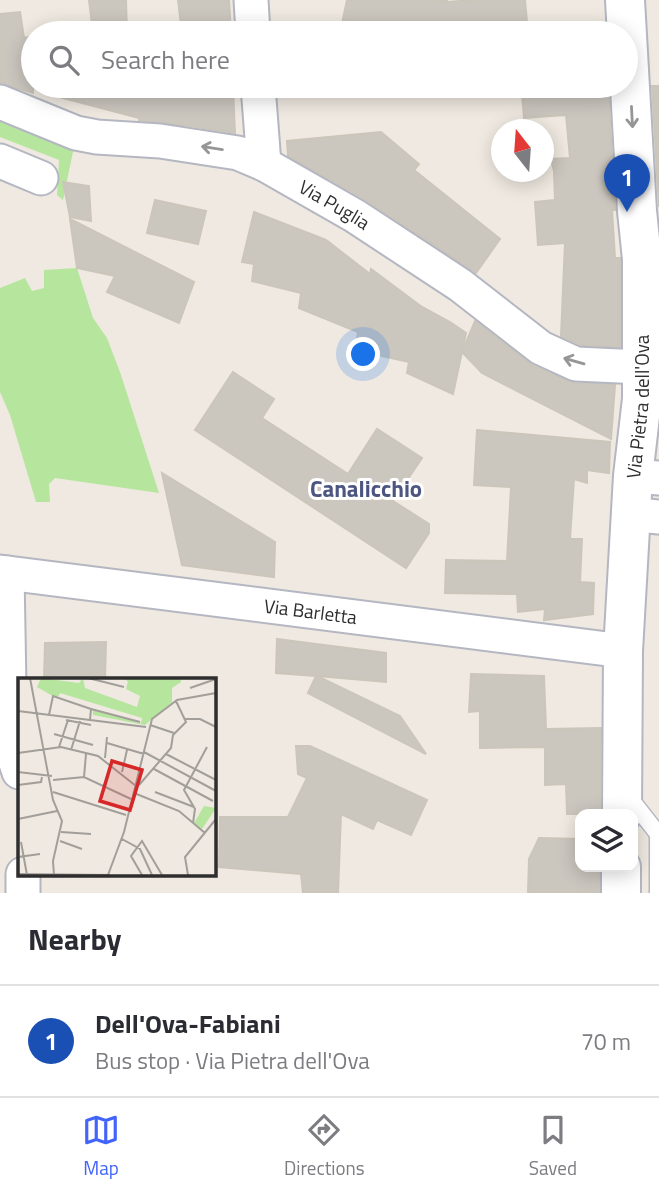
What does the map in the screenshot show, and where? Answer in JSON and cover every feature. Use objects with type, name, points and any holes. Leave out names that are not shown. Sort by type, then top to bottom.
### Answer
[{"type":"main road","name":"Via Pietra dell'Ova","points":[[625,0],[626,21]]},
{"type":"main road","name":"Via Pietra dell'Ova","points":[[622,801],[623,651],[644,516],[649,358],[631,98]]},
{"type":"main road","points":[[621,872],[621,893]]},
{"type":"street","points":[[251,0],[252,21]]},
{"type":"street","points":[[259,98],[264,164]]},
{"type":"street","name":"Via Puglia","points":[[0,102],[76,133],[160,141],[239,153],[264,164],[355,216],[460,285],[541,348],[576,364],[649,358]]},
{"type":"street","points":[[0,161],[41,178]]},
{"type":"street","points":[[4,572],[10,745],[18,769]]},
{"type":"street","name":"Via Barletta","points":[[4,572],[623,651]]},
{"type":"lane","points":[[622,801],[658,834],[658,893]]},
{"type":"green space","points":[[0,114],[75,142],[63,200],[57,195],[59,160],[0,137]]},
{"type":"green space","points":[[77,268],[93,318],[107,338],[121,375],[159,493],[55,478],[49,484],[50,502],[36,502],[10,415],[0,392],[0,288],[25,278],[32,291],[44,288],[44,270]]},
{"type":"building","points":[[89,0],[126,0],[127,21],[92,21]]},
{"type":"building","points":[[178,0],[229,0],[230,21],[181,21]]},
{"type":"building","points":[[347,0],[525,0],[527,21],[343,21]]},
{"type":"building","points":[[20,12],[21,89],[0,83],[0,14]]},
{"type":"building","points":[[652,86],[659,86],[659,207]]},
{"type":"building","points":[[63,98],[233,98],[235,133],[139,120]]},
{"type":"building","points":[[522,98],[609,98],[615,258],[620,258],[620,347],[581,345],[561,336],[565,243],[538,245],[535,202],[555,200],[554,159],[570,158],[566,115],[524,118]]},
{"type":"building","points":[[381,132],[419,164],[414,170],[500,239],[476,273],[366,200],[288,156],[287,141]]},
{"type":"building","points":[[63,182],[89,186],[91,221],[70,217]]},
{"type":"building","points":[[155,200],[206,211],[198,244],[147,233]]},
{"type":"building","points":[[254,212],[326,240],[370,274],[371,269],[422,307],[466,333],[453,394],[407,373],[409,362],[355,350],[358,332],[299,308],[301,293],[252,281],[254,264],[242,262]]},
{"type":"building","points":[[70,219],[194,282],[179,323],[107,292],[115,276],[77,268]]},
{"type":"building","points":[[475,321],[533,366],[575,383],[615,385],[611,439],[482,373],[462,352]]},
{"type":"building","points":[[233,372],[274,399],[262,418],[348,474],[377,429],[422,458],[393,501],[429,524],[429,533],[406,568],[195,430]]},
{"type":"building","points":[[477,430],[610,442],[609,473],[587,470],[587,483],[574,479],[570,539],[582,539],[580,582],[594,583],[593,614],[544,620],[545,609],[518,612],[517,594],[445,593],[446,560],[507,561],[511,487],[474,485]]},
{"type":"building","points":[[162,473],[275,542],[274,577],[182,565]]},
{"type":"building","points":[[277,639],[386,653],[386,682],[317,676],[400,716],[426,754],[308,693],[316,676],[276,673]]},
{"type":"building","points":[[106,642],[105,678],[44,678],[45,643]]},
{"type":"building","points":[[471,674],[544,676],[546,729],[601,728],[600,809],[575,809],[575,814],[567,814],[566,784],[545,785],[545,747],[480,748],[480,711],[469,712]]},
{"type":"building","points":[[296,746],[310,746],[427,800],[411,835],[377,820],[373,829],[341,814],[338,893],[303,893],[301,874],[219,867],[220,817],[288,817],[307,778],[298,774]]},
{"type":"building","points":[[539,838],[575,839],[575,872],[599,872],[599,893],[528,893],[529,859]]},
{"type":"place","name":"Dell'Ova-Fabiani","points":[[627,212]]},
{"type":"district","name":"Canalicchio","points":[[366,489]]}]
